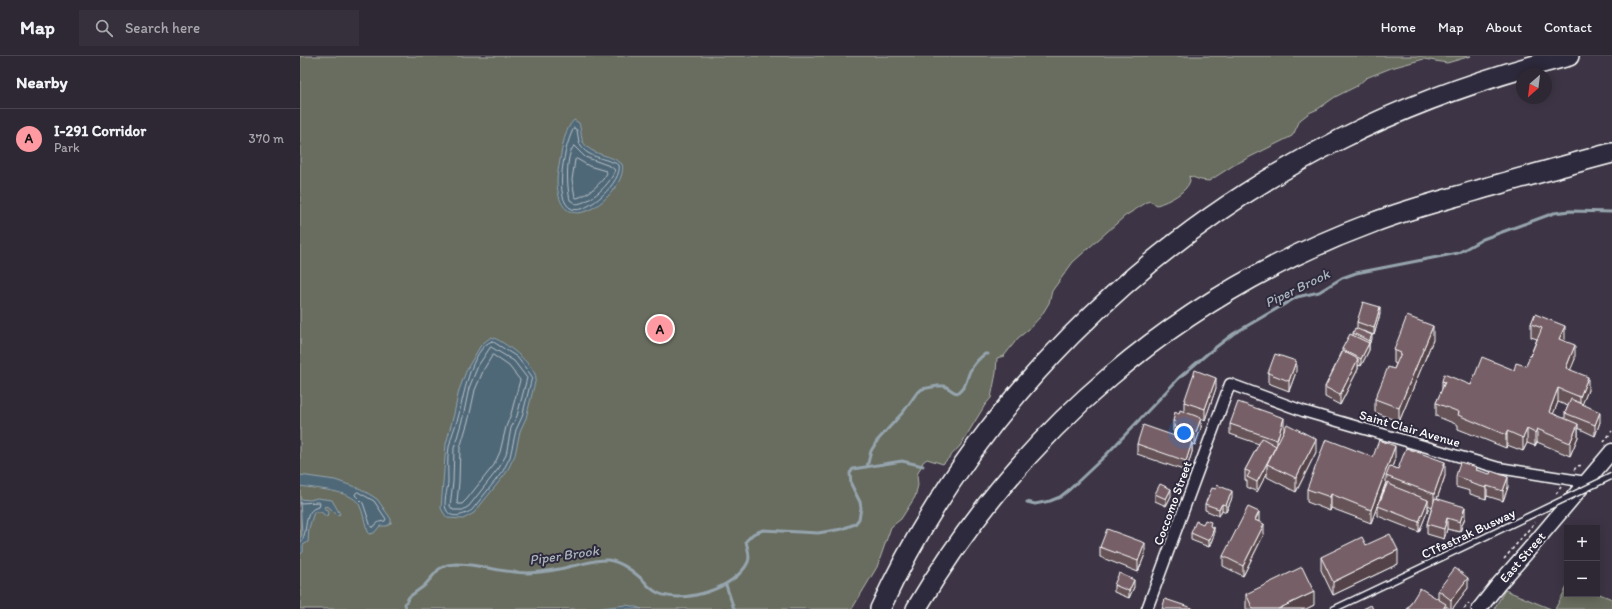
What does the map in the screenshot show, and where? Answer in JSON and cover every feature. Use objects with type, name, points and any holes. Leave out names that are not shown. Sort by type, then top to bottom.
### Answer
[{"type":"highway","points":[[880,609],[900,567],[939,502],[979,444],[1006,410],[1042,368],[1084,324],[1111,298],[1166,251],[1257,186],[1301,160],[1352,133],[1411,107],[1462,87],[1569,56]]},
{"type":"highway","points":[[916,609],[950,554],[976,519],[1021,463],[1050,432],[1090,393],[1130,358],[1194,313],[1228,291],[1277,264],[1329,240],[1372,223],[1430,204],[1612,153]]},
{"type":"main road","name":"East Street","points":[[1475,604],[1498,585],[1612,451]]},
{"type":"street","name":"Saint Clair Avenue","points":[[1230,384],[1302,411],[1499,468],[1586,482]]},
{"type":"street","name":"Coccomo Street","points":[[1147,609],[1230,384]]},
{"type":"lane","name":"CTfastrak Busway","points":[[1334,609],[1612,476]]},
{"type":"path","points":[[1553,498],[1557,492]]},
{"type":"path","points":[[1502,561],[1536,520]]},
{"type":"path","points":[[1464,609],[1475,604]]},
{"type":"green space","points":[[300,56],[1471,56],[1447,63],[1424,59],[1391,68],[1366,78],[1357,86],[1335,97],[1300,120],[1292,136],[1234,165],[1209,181],[1189,176],[1190,181],[1181,193],[1157,205],[1149,201],[1125,216],[1073,262],[1052,291],[1049,303],[1041,316],[1018,338],[1004,356],[997,358],[996,373],[991,398],[985,405],[960,446],[943,464],[927,459],[923,462],[917,475],[918,485],[915,497],[901,519],[891,527],[877,567],[852,609],[300,609]]},
{"type":"green space","points":[[1505,590],[1551,609],[1494,609]]},
{"type":"green space","points":[[1564,592],[1564,597],[1600,597],[1600,594],[1612,599],[1612,609],[1555,609]]},
{"type":"water","points":[[574,120],[579,123],[582,140],[587,147],[622,164],[622,175],[616,187],[605,199],[593,208],[581,213],[569,211],[561,201],[557,181],[564,138],[568,128]]},
{"type":"water","points":[[491,337],[503,343],[518,354],[530,367],[536,378],[526,418],[520,431],[515,455],[506,473],[474,513],[463,519],[447,518],[441,508],[446,444],[459,390],[467,369],[481,345]]},
{"type":"water","points":[[300,475],[335,480],[361,489],[377,499],[391,519],[391,523],[387,526],[380,526],[374,533],[369,534],[361,507],[354,499],[340,493],[300,486]]},
{"type":"water","points":[[317,498],[332,500],[340,514],[337,515],[330,508],[325,506],[324,508],[328,512],[327,517],[321,512],[314,512],[309,528],[308,542],[303,545],[303,552],[300,555],[300,538],[302,535],[300,499],[310,500]]},
{"type":"water","points":[[626,605],[642,609],[592,609]]},
{"type":"building","points":[[1363,302],[1380,307],[1374,328],[1357,322]]},
{"type":"building","points":[[1535,314],[1565,326],[1559,339],[1575,345],[1566,368],[1588,377],[1580,397],[1558,388],[1549,412],[1578,424],[1570,443],[1537,429],[1535,433],[1527,429],[1523,438],[1507,431],[1506,435],[1458,415],[1459,412],[1436,403],[1445,382],[1442,381],[1444,374],[1471,385],[1482,357],[1514,370],[1516,363],[1526,366],[1542,328],[1531,324]]},
{"type":"building","points":[[1407,316],[1433,326],[1399,408],[1375,399],[1388,367],[1394,369],[1401,353],[1394,350]]},
{"type":"building","points":[[1355,328],[1372,335],[1369,341],[1353,333]]},
{"type":"building","points":[[1350,334],[1369,343],[1361,359],[1342,349]]},
{"type":"building","points":[[1343,351],[1358,359],[1340,395],[1325,387]]},
{"type":"building","points":[[1275,354],[1296,361],[1289,381],[1268,373]]},
{"type":"building","points":[[1195,370],[1216,378],[1205,409],[1184,402]]},
{"type":"building","points":[[1571,399],[1600,412],[1595,425],[1565,413]]},
{"type":"building","points":[[1238,402],[1284,418],[1277,440],[1230,424]]},
{"type":"building","points":[[1180,410],[1201,418],[1195,435],[1174,427],[1176,422],[1173,421],[1175,412],[1179,414]]},
{"type":"building","points":[[1287,424],[1316,439],[1296,478],[1267,464]]},
{"type":"building","points":[[1143,425],[1192,442],[1186,461],[1137,444]]},
{"type":"building","points":[[1262,438],[1276,446],[1257,482],[1247,477],[1250,472],[1245,470]]},
{"type":"building","points":[[1326,439],[1373,457],[1379,440],[1395,446],[1371,510],[1331,494],[1330,497],[1307,489]]},
{"type":"building","points":[[1406,448],[1445,462],[1434,494],[1386,476],[1390,466],[1398,469]]},
{"type":"building","points":[[1460,462],[1477,467],[1476,470],[1490,474],[1491,471],[1508,477],[1503,491],[1470,483],[1470,481],[1456,476]]},
{"type":"building","points":[[1388,482],[1390,485],[1428,500],[1419,522],[1378,506]]},
{"type":"building","points":[[1160,484],[1171,489],[1166,499],[1155,494]]},
{"type":"building","points":[[1217,485],[1232,491],[1226,505],[1222,504],[1219,509],[1205,504],[1212,488],[1216,489]]},
{"type":"building","points":[[1435,498],[1465,507],[1460,522],[1447,518],[1444,529],[1427,524]]},
{"type":"building","points":[[1248,507],[1259,512],[1255,520],[1264,524],[1243,566],[1223,556]]},
{"type":"building","points":[[1205,520],[1211,522],[1210,526],[1214,528],[1209,541],[1191,533],[1196,521],[1203,524]]},
{"type":"building","points":[[1107,529],[1145,543],[1138,561],[1100,547]]},
{"type":"building","points":[[1390,534],[1398,550],[1333,582],[1321,557],[1362,537],[1366,545]]},
{"type":"building","points":[[1302,567],[1314,592],[1278,609],[1253,609],[1246,594]]},
{"type":"building","points":[[1455,568],[1468,578],[1451,600],[1438,590]]},
{"type":"building","points":[[1119,573],[1134,580],[1129,591],[1114,585]]},
{"type":"building","points":[[1420,588],[1446,604],[1443,609],[1407,609]]},
{"type":"building","points":[[1165,599],[1192,608],[1192,609],[1162,609]]},
{"type":"building","points":[[1371,605],[1373,609],[1363,609]]},
{"type":"waterway","name":"Piper Brook","points":[[1027,502],[1035,504],[1060,497],[1105,456],[1179,378],[1207,354],[1233,334],[1297,297],[1319,292],[1342,278],[1356,273],[1458,253],[1483,239],[1554,213],[1570,211],[1612,212]]},
{"type":"waterway","points":[[867,467],[871,451],[877,441],[904,411],[916,394],[922,389],[938,386],[945,386],[958,393],[965,385],[970,371],[975,364],[985,354],[988,354]]},
{"type":"waterway","name":"Piper Brook","points":[[406,609],[405,604],[409,597],[424,586],[439,569],[447,565],[456,564],[474,565],[510,572],[528,573],[556,570],[594,561],[608,560],[628,568],[658,593],[681,597],[708,592],[732,580],[742,571],[749,559],[746,541],[753,534],[763,530],[818,533],[842,529],[855,524],[859,519],[861,508],[860,502],[851,484],[850,473],[853,469],[902,461],[923,466]]},
{"type":"waterway","points":[[726,585],[734,609]]},
{"type":"place","name":"I-291 Corridor","points":[[660,329]]}]
